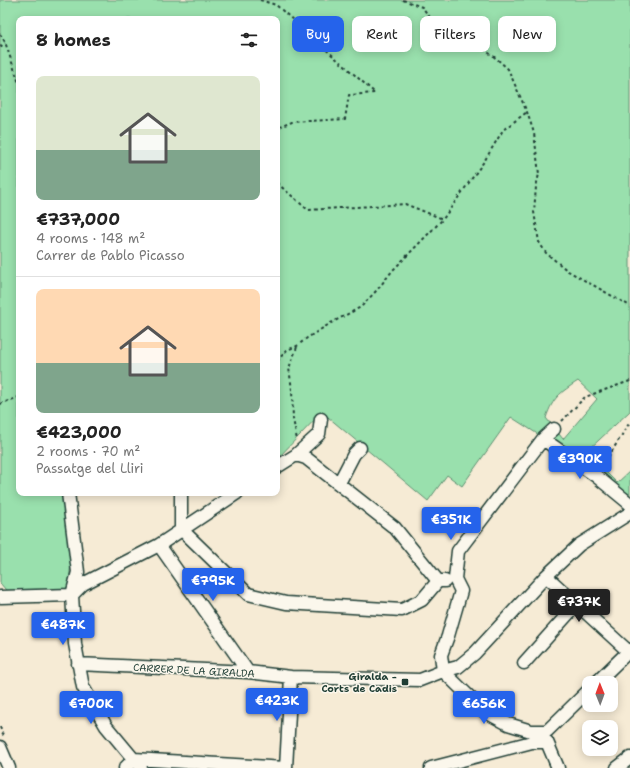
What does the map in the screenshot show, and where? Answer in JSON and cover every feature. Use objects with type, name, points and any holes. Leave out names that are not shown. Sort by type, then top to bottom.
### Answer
[{"type":"street","points":[[280,465],[298,453],[319,434],[321,419]]},
{"type":"street","points":[[554,429],[543,439],[458,551],[455,579],[461,591],[448,636],[440,655],[443,670],[484,712],[508,724],[547,737],[558,768]]},
{"type":"street","points":[[543,439],[599,472],[630,504]]},
{"type":"street","points":[[339,483],[354,454],[360,448]]},
{"type":"street","points":[[298,453],[339,483],[395,528],[438,581]]},
{"type":"street","points":[[68,496],[78,572],[72,595],[74,644],[83,687],[106,726],[138,764]]},
{"type":"street","points":[[181,496],[181,529],[248,594],[286,603],[402,610],[422,600],[438,581],[455,579]]},
{"type":"street","points":[[0,597],[72,595],[83,584],[159,545],[232,496]]},
{"type":"street","name":"CARRER DE LA GIRALDA","points":[[78,664],[248,672],[291,677],[420,680],[443,670],[458,667],[475,653],[546,576],[579,545],[630,513]]},
{"type":"street","points":[[159,545],[248,672]]},
{"type":"street","points":[[546,576],[629,651],[603,676]]},
{"type":"street","points":[[524,663],[577,604]]},
{"type":"street","points":[[125,768],[138,764],[286,768],[291,677]]},
{"type":"street","points":[[431,768],[547,737],[582,698]]},
{"type":"street","points":[[0,747],[9,768]]},
{"type":"street","points":[[617,768],[630,758]]},
{"type":"path","points":[[260,0],[276,5],[375,93],[349,95],[345,119],[292,122],[280,127]]},
{"type":"path","points":[[403,0],[422,7],[432,20],[465,35],[508,69],[527,112],[534,133],[539,174],[536,187],[534,212],[539,242],[546,253],[568,271],[630,306]]},
{"type":"path","points":[[0,34],[6,42],[16,74]]},
{"type":"path","points":[[0,47],[6,42]]},
{"type":"path","points":[[280,358],[287,350],[297,346],[319,330],[361,307],[393,270],[443,219],[485,160],[503,130],[527,112]]},
{"type":"path","points":[[280,186],[308,210],[405,204],[443,219]]},
{"type":"path","points":[[297,346],[288,368],[292,390],[293,419],[298,453]]},
{"type":"path","points":[[554,429],[585,397],[630,381]]},
{"type":"path","points":[[0,404],[16,398]]},
{"type":"path","points":[[599,472],[630,422]]},
{"type":"green space","points":[[0,0],[630,0],[630,411],[584,454],[602,468],[617,483],[630,471],[630,495],[511,417],[462,486],[447,475],[428,501],[322,412],[280,456],[280,16],[16,16],[16,496],[63,496],[72,553],[68,590],[12,597],[0,583]],"holes":[[[578,381],[597,399],[563,439],[546,418],[554,400]]]},
{"type":"place","name":"Giralda - Corts de Cadis","points":[[405,682]]}]
